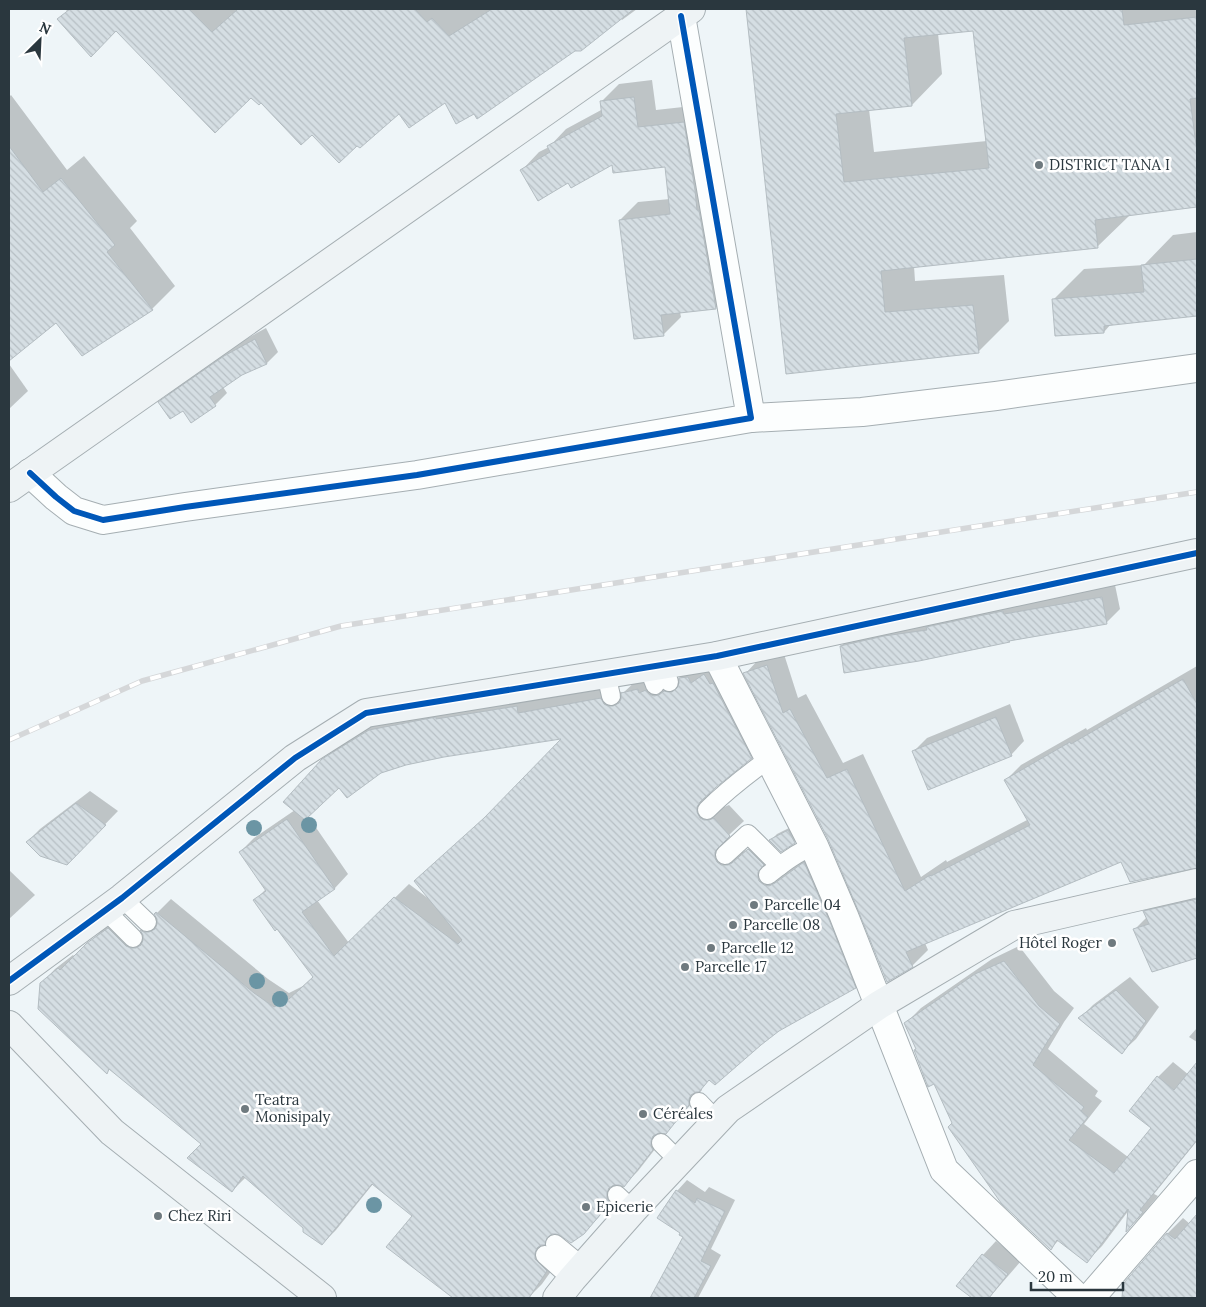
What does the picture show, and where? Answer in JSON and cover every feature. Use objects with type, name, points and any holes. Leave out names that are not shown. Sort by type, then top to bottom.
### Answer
[{"type":"street","points":[[19,481],[686,13],[751,418]]},
{"type":"street","points":[[19,481],[56,497],[74,511],[103,520],[417,475],[751,418],[881,410],[1197,368]]},
{"type":"street","points":[[9,980],[114,904],[295,758],[366,713],[608,685],[659,675],[717,656],[1197,553]]},
{"type":"street","points":[[717,656],[814,846],[944,1170],[1078,1298]]},
{"type":"street","points":[[570,1281],[625,1202],[708,1111],[728,1109],[879,1005],[1014,925],[1197,883]]},
{"type":"street","points":[[9,1025],[112,1132],[322,1298]]},
{"type":"street","points":[[1090,1298],[1197,1174]]},
{"type":"lane","points":[[707,810],[770,758]]},
{"type":"lane","points":[[725,855],[748,834],[774,871],[804,850],[814,846]]},
{"type":"lane","points":[[114,904],[147,922]]},
{"type":"lane","points":[[114,904],[133,938]]},
{"type":"lane","points":[[550,1249],[570,1281]]},
{"type":"building","points":[[70,9],[189,9],[212,32],[238,9],[415,9],[427,22],[432,18],[449,36],[492,9],[634,9],[581,51],[575,51],[477,119],[474,114],[456,124],[445,103],[409,128],[399,114],[360,148],[357,146],[339,163],[312,135],[301,145],[261,103],[259,105],[251,98],[215,133],[116,31],[91,57],[57,19]]},
{"type":"building","name":"DISTRICT TANA I","points":[[746,9],[1122,9],[1124,25],[1197,17],[1197,98],[1190,99],[1197,152],[1197,207],[1095,220],[1098,248],[881,271],[885,312],[973,305],[979,353],[786,374]],"holes":[[[973,31],[989,168],[844,182],[836,114],[912,106],[904,38]]]},
{"type":"building","points":[[634,97],[638,127],[684,122],[697,210],[699,210],[716,309],[661,315],[664,336],[634,339],[619,220],[670,214],[665,167],[613,173],[612,165],[571,188],[568,183],[538,201],[520,170],[550,152],[547,146],[602,116],[600,101]]},
{"type":"building","points":[[9,146],[43,192],[61,178],[115,245],[107,252],[153,310],[82,356],[56,323],[9,361]]},
{"type":"building","points":[[1197,259],[1197,316],[1104,326],[1104,333],[1055,336],[1052,299],[1144,292],[1141,265]]},
{"type":"building","points":[[255,339],[267,364],[242,375],[210,397],[216,406],[191,423],[183,411],[170,419],[158,402],[224,356]]},
{"type":"building","points":[[1102,597],[1107,624],[1009,641],[919,661],[844,673],[840,646],[884,636],[927,630],[926,627],[1003,611],[1004,614]]},
{"type":"building","points":[[767,665],[783,713],[790,709],[827,778],[847,769],[905,891],[930,875],[1030,825],[1004,780],[1070,742],[1071,744],[1183,679],[1197,704],[1197,868],[1130,882],[1121,862],[906,952],[913,967],[887,982],[828,839],[743,673]]},
{"type":"building","points":[[704,674],[710,684],[713,683],[752,758],[715,788],[697,807],[700,818],[709,820],[714,818],[730,836],[715,852],[715,858],[721,865],[728,865],[748,849],[764,865],[758,872],[759,881],[769,886],[804,862],[856,988],[779,1031],[715,1085],[709,1080],[699,1092],[691,1095],[689,1105],[666,1134],[659,1133],[653,1136],[651,1146],[653,1150],[624,1187],[614,1185],[609,1188],[607,1198],[610,1203],[584,1234],[571,1243],[561,1236],[552,1234],[547,1238],[545,1245],[537,1248],[535,1259],[547,1271],[529,1298],[453,1298],[386,1247],[412,1216],[372,1184],[322,1245],[303,1232],[303,1228],[243,1176],[232,1192],[187,1158],[201,1144],[109,1069],[107,1074],[38,1009],[40,983],[58,968],[60,970],[87,943],[108,928],[126,946],[136,948],[141,945],[143,940],[140,930],[149,932],[155,929],[157,919],[154,914],[156,912],[254,993],[274,1007],[289,999],[313,977],[277,929],[275,931],[253,900],[266,891],[239,852],[287,819],[335,889],[302,912],[334,956],[394,897],[458,944],[462,940],[414,881],[484,818],[561,739],[444,757],[406,765],[381,773],[347,798],[339,788],[305,820],[283,802],[322,759],[369,730],[436,717],[436,719],[517,706],[518,713],[601,698],[604,704],[613,706],[619,703],[621,693],[638,689],[639,693],[646,690],[654,696],[659,695],[664,691],[672,692],[677,688],[679,678],[688,677],[691,683]]},
{"type":"building","points":[[996,717],[1012,756],[928,790],[912,751]]},
{"type":"building","points":[[76,803],[106,825],[67,865],[40,856],[26,842]]},
{"type":"building","points":[[788,830],[795,843],[781,852],[769,840]]},
{"type":"building","points":[[1197,899],[1197,958],[1152,972],[1133,929],[1149,924],[1143,911]]},
{"type":"building","points":[[1004,961],[1039,1006],[1060,1024],[1033,1065],[1084,1107],[1081,1111],[1088,1117],[1069,1140],[1114,1173],[1151,1128],[1129,1111],[1157,1076],[1174,1090],[1197,1062],[1197,1140],[1140,1210],[1143,1212],[1126,1232],[1128,1209],[1087,1263],[1057,1240],[1051,1250],[1001,1203],[948,1127],[952,1123],[934,1084],[928,1087],[914,1050],[916,1049],[904,1023],[975,974]]},
{"type":"building","points":[[1116,990],[1146,1021],[1122,1054],[1078,1018]]},
{"type":"building","points":[[676,1190],[695,1203],[697,1198],[725,1211],[701,1261],[711,1266],[694,1298],[650,1298],[683,1237],[657,1218]]},
{"type":"building","points":[[1197,1214],[1197,1298],[1122,1298],[1123,1284],[1167,1233],[1175,1239]]},
{"type":"building","points":[[982,1254],[1008,1274],[989,1298],[972,1298],[956,1286]]},
{"type":"railway","points":[[9,740],[142,681],[341,626],[1197,492]]},
{"type":"cycle path","points":[[30,473],[74,511],[103,520],[417,475],[751,418],[681,16]]},
{"type":"cycle path","points":[[9,981],[122,898],[295,758],[366,713],[717,656],[1197,553]]},
{"type":"place","name":"DISTRICT TANA I","points":[[1039,165]]},
{"type":"place","name":"Parcelle 04","points":[[754,905]]},
{"type":"place","name":"Parcelle 08","points":[[733,925]]},
{"type":"place","name":"Hôtel Roger","points":[[1112,943]]},
{"type":"place","name":"Parcelle 12","points":[[711,948]]},
{"type":"place","name":"Parcelle 17","points":[[685,967]]},
{"type":"place","name":"Teatra Monisipaly","points":[[245,1109]]},
{"type":"place","name":"Céréales","points":[[643,1114]]},
{"type":"place","name":"Epicerie","points":[[586,1207]]},
{"type":"place","name":"Chez Riri","points":[[158,1216]]}]
